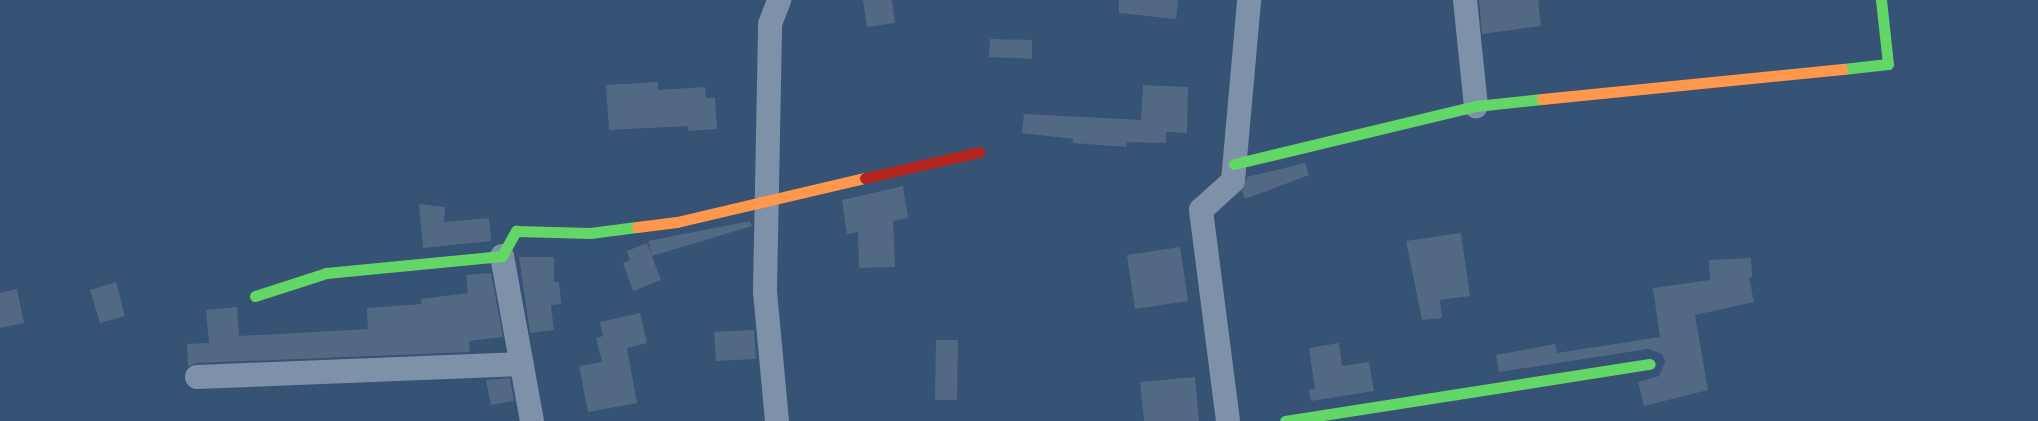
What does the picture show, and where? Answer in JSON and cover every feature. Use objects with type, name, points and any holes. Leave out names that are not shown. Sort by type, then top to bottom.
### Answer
[{"type":"street","points":[[778,421],[765,291],[770,24],[779,0]]},
{"type":"street","points":[[1228,421],[1201,210],[1233,181],[1249,0]]},
{"type":"street","points":[[1465,0],[1476,106]]},
{"type":"street","points":[[1234,164],[1476,106],[1888,64],[1881,0]]},
{"type":"street","points":[[532,421],[502,256],[516,231],[590,233],[676,222],[979,152]]},
{"type":"street","points":[[255,296],[326,273],[502,256]]},
{"type":"street","points":[[197,377],[522,364]]},
{"type":"street","points":[[1285,421],[1650,364]]},
{"type":"building","points":[[863,0],[892,0],[895,23],[867,27]]},
{"type":"building","points":[[1119,0],[1178,0],[1176,19],[1119,13]]},
{"type":"building","points":[[1479,0],[1538,0],[1541,26],[1482,34]]},
{"type":"building","points":[[990,39],[1032,40],[1032,59],[989,57]]},
{"type":"building","points":[[658,82],[658,90],[705,87],[706,98],[715,98],[717,129],[688,131],[688,126],[609,130],[606,85]]},
{"type":"building","points":[[1143,85],[1188,87],[1187,133],[1166,132],[1166,143],[1127,142],[1126,147],[1073,143],[1073,139],[1022,133],[1024,114],[1141,120]]},
{"type":"building","points":[[1305,163],[1309,175],[1245,199],[1242,191],[1247,177]]},
{"type":"building","points":[[903,186],[908,218],[893,221],[895,267],[859,268],[858,232],[847,234],[842,200]]},
{"type":"building","points":[[419,204],[445,207],[444,222],[489,218],[491,241],[423,248]]},
{"type":"building","points":[[750,221],[752,226],[652,256],[648,241]]},
{"type":"building","points":[[1461,233],[1470,296],[1440,300],[1442,318],[1422,320],[1406,241]]},
{"type":"building","points":[[647,243],[661,280],[633,291],[623,263],[630,260],[627,251]]},
{"type":"building","points":[[1180,247],[1188,301],[1135,309],[1127,255]]},
{"type":"building","points":[[519,257],[554,257],[554,282],[559,282],[561,304],[551,305],[554,330],[530,333]]},
{"type":"building","points":[[1751,258],[1752,277],[1749,277],[1754,302],[1695,315],[1708,390],[1644,406],[1638,382],[1659,376],[1665,362],[1662,354],[1648,349],[1499,372],[1496,355],[1555,344],[1557,353],[1660,337],[1653,288],[1710,280],[1709,260]]},
{"type":"building","points":[[491,273],[503,337],[469,341],[470,352],[196,363],[188,367],[187,344],[209,343],[206,310],[237,307],[239,336],[368,329],[367,308],[422,304],[421,299],[468,293],[466,275]]},
{"type":"building","points":[[116,282],[125,316],[100,323],[90,290]]},
{"type":"building","points":[[17,289],[24,323],[0,328],[0,293]]},
{"type":"building","points":[[640,313],[647,343],[627,348],[637,403],[588,412],[579,366],[602,362],[596,338],[603,336],[600,322]]},
{"type":"building","points":[[754,330],[756,359],[716,361],[714,332]]},
{"type":"building","points":[[936,340],[958,340],[957,400],[935,400]]},
{"type":"building","points":[[1339,343],[1342,366],[1369,362],[1374,391],[1311,401],[1309,390],[1315,389],[1309,348]]},
{"type":"building","points":[[1195,377],[1199,421],[1144,421],[1140,382]]},
{"type":"building","points":[[510,378],[514,401],[491,405],[486,380]]},
{"type":"traffic: fast","points":[[1843,69],[1888,64],[1881,0]]},
{"type":"traffic: fast","points":[[1234,164],[1476,106],[1542,99]]},
{"type":"traffic: fast","points":[[255,296],[326,273],[502,256],[516,231],[590,233],[637,227]]},
{"type":"traffic: fast","points":[[1285,421],[1650,364]]},
{"type":"traffic: slow","points":[[1542,99],[1843,69]]},
{"type":"traffic: slow","points":[[637,227],[677,222],[865,178]]},
{"type":"traffic: jam","points":[[865,178],[979,152]]}]
